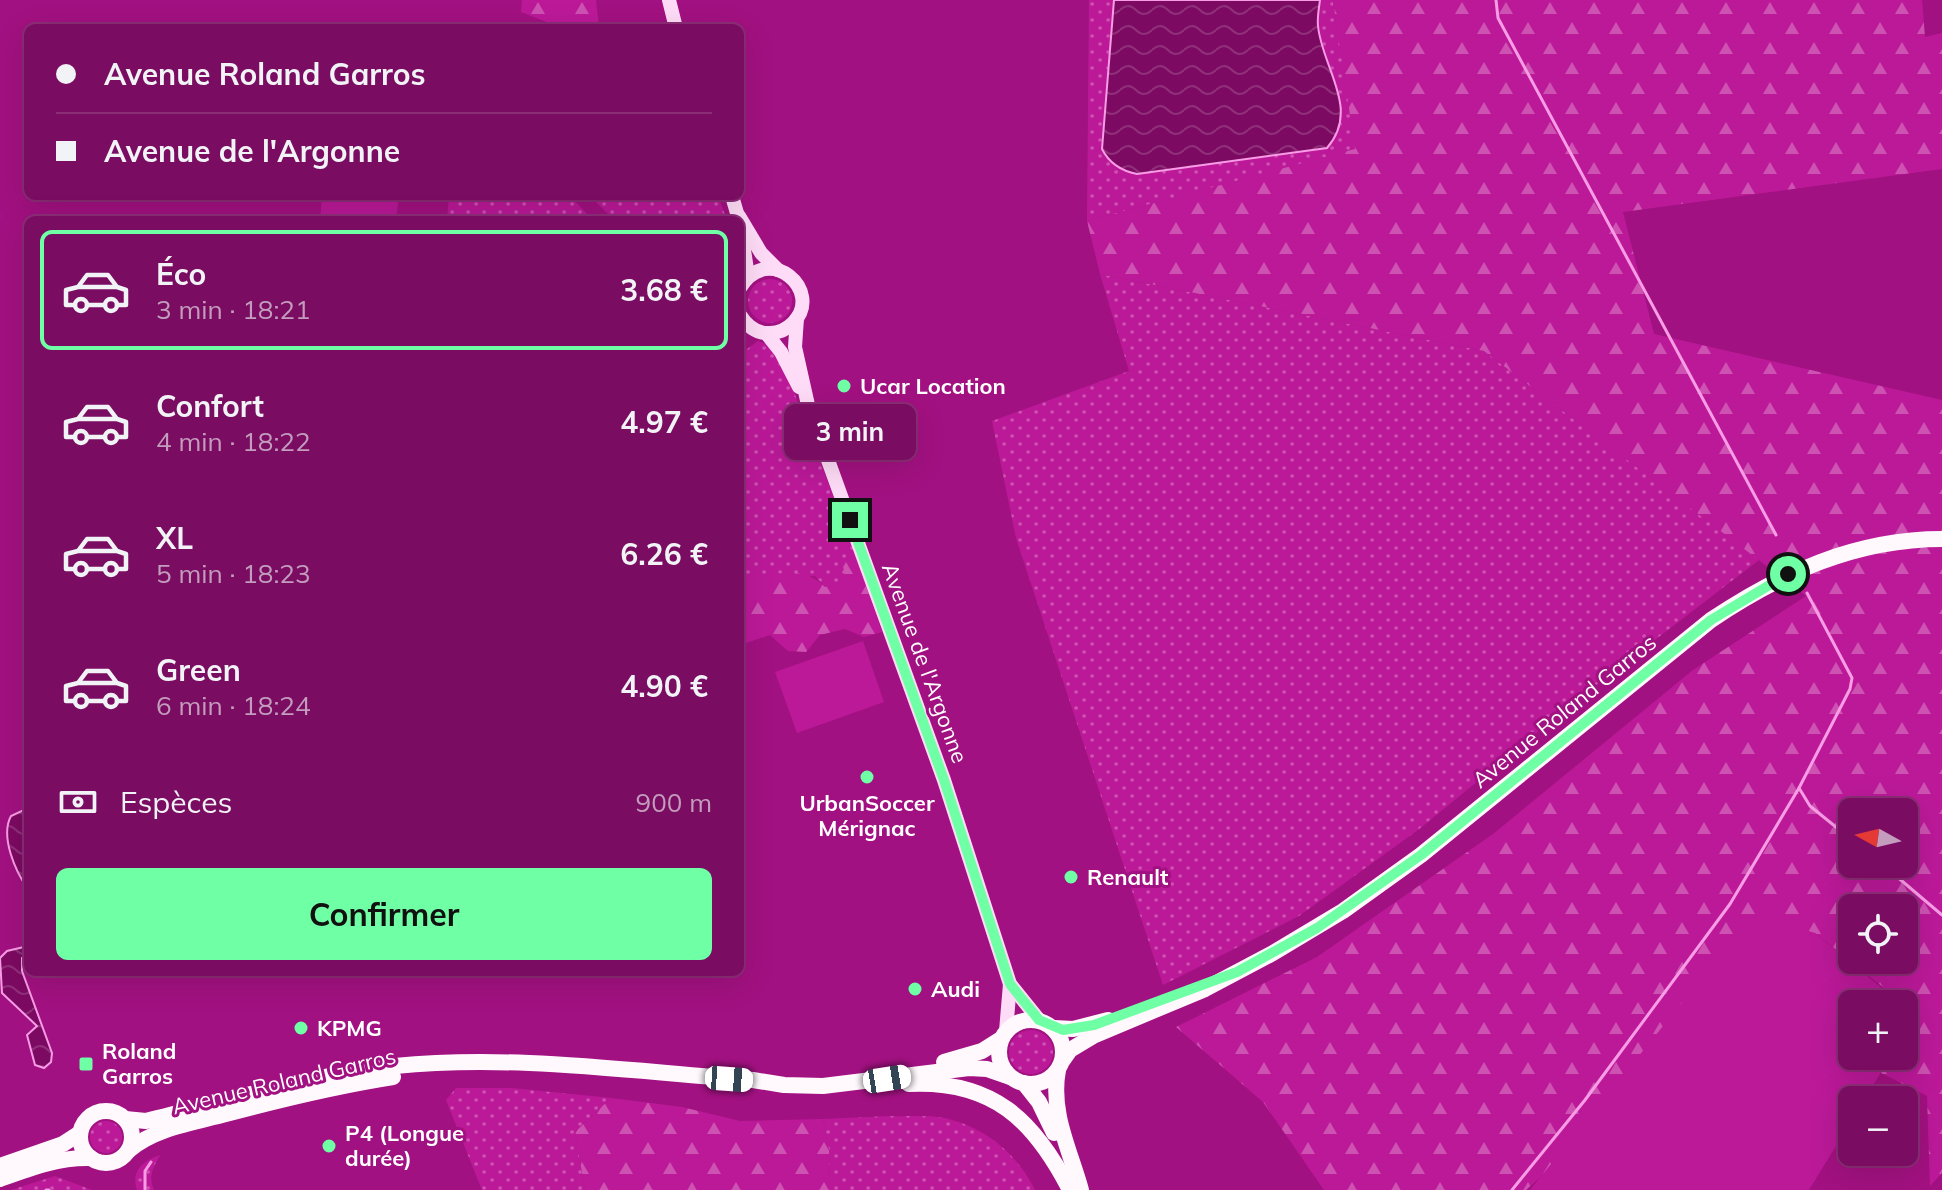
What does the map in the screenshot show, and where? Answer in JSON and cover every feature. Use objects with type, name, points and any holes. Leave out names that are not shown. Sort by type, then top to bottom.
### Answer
[{"type":"main road","points":[[669,0],[675,24]]},
{"type":"main road","points":[[744,228],[761,253],[778,270]]},
{"type":"main road","points":[[744,282],[768,268],[778,270]]},
{"type":"main road","name":"Avenue de l'Argonne","points":[[778,270],[793,279],[800,290],[801,308],[797,318],[795,347],[808,405]]},
{"type":"main road","points":[[744,320],[751,328],[766,333],[784,330],[797,318]]},
{"type":"main road","name":"Avenue de l'Argonne","points":[[766,333],[781,352],[808,405],[944,780],[1010,984]]},
{"type":"main road","name":"Avenue Roland Garros","points":[[1060,1065],[1070,1050],[1095,1035],[1178,1002],[1237,972],[1317,928],[1381,885],[1711,620],[1742,599],[1788,574],[1839,554],[1902,541],[1942,539]]},
{"type":"main road","name":"Avenue Roland Garros","points":[[1046,1024],[1073,1029],[1094,1025],[1237,972]]},
{"type":"main road","points":[[1010,984],[1063,1043],[1055,1096],[1058,1116],[1081,1190]]},
{"type":"main road","points":[[1010,984],[999,1059],[1048,1118],[1072,1190]]},
{"type":"main road","points":[[1004,1035],[1021,1021],[1046,1024]]},
{"type":"main road","name":"Avenue Roland Garros","points":[[753,1080],[841,1077],[913,1069],[982,1051],[1004,1035]]},
{"type":"main road","name":"Avenue Roland Garros","points":[[125,1119],[146,1121],[351,1072],[439,1063],[551,1063],[784,1085],[859,1083],[969,1068],[996,1071],[1017,1080]]},
{"type":"main road","name":"Avenue Roland Garros","points":[[129,1150],[149,1136],[207,1119],[332,1089],[453,1065]]},
{"type":"main road","points":[[1017,1080],[1041,1083],[1060,1065]]},
{"type":"main road","points":[[784,1085],[832,1090],[922,1083],[951,1086],[976,1094],[1016,1114],[1035,1133],[1072,1190]]},
{"type":"main road","points":[[0,1166],[63,1144],[80,1133],[90,1116],[101,1111],[114,1112],[125,1119],[132,1134],[129,1150],[110,1163],[91,1158],[58,1160],[0,1179]]},
{"type":"main road","points":[[80,1133],[82,1147],[91,1158]]},
{"type":"green space","points":[[522,0],[596,0],[599,24],[552,24],[521,12]]},
{"type":"green space","points":[[1089,0],[1335,0],[1356,149],[1087,221]]},
{"type":"green space","points":[[1335,0],[1922,0],[1925,37],[1942,33],[1942,169],[1623,212],[1654,334],[1942,400],[1942,1173],[1930,1186],[1927,1096],[1918,1092],[1918,1086],[1907,1086],[1881,1073],[1883,1070],[1918,1070],[1918,990],[1886,990],[1866,974],[1918,974],[1918,894],[1838,894],[1838,951],[1815,933],[1526,1190],[1324,1190],[1263,1102],[1176,1027],[1317,957],[1493,834],[1693,670],[1806,596],[1484,351],[1100,274],[1087,221],[1355,149]]},
{"type":"green space","points":[[322,200],[398,200],[396,216],[320,216]]},
{"type":"green space","points":[[449,200],[574,200],[589,216],[447,216]]},
{"type":"green space","points":[[594,200],[720,200],[726,216],[610,216]]},
{"type":"green space","points":[[1100,274],[1484,351],[1759,560],[1578,699],[1418,830],[1299,916],[1163,985],[1016,538],[992,421],[1129,371]]},
{"type":"green space","points":[[770,279],[786,285],[792,301],[786,317],[770,323],[754,317],[748,301],[754,285]]},
{"type":"green space","points":[[758,341],[771,346],[790,381],[856,556],[847,581],[825,587],[815,576],[744,581],[744,351]]},
{"type":"green space","points":[[856,556],[882,632],[864,637],[845,629],[820,635],[806,652],[788,651],[770,635],[744,644],[744,580],[796,573],[806,575],[825,587],[846,581],[842,561]]},
{"type":"green space","points":[[863,641],[884,702],[797,733],[775,672]]},
{"type":"green space","points":[[1754,914],[1815,933],[1838,952],[1838,974],[1865,974],[1884,990],[1838,990],[1838,1070],[1882,1070],[1873,1086],[1838,1086],[1838,1143],[1809,1190],[1530,1190]]},
{"type":"green space","points":[[1031,1030],[1046,1037],[1053,1052],[1046,1067],[1031,1074],[1016,1067],[1009,1052],[1016,1037]]},
{"type":"green space","points":[[456,1088],[511,1088],[611,1098],[575,1132],[585,1190],[482,1190],[446,1100]]},
{"type":"green space","points":[[611,1098],[682,1107],[740,1121],[823,1119],[829,1150],[830,1190],[585,1190],[575,1132]]},
{"type":"green space","points":[[889,1116],[944,1118],[978,1130],[1011,1156],[1035,1190],[830,1190],[829,1150],[823,1119]]},
{"type":"green space","points":[[106,1121],[118,1125],[122,1137],[118,1149],[106,1153],[94,1149],[90,1137],[94,1125]]},
{"type":"green space","points":[[160,1155],[151,1176],[154,1190],[137,1190],[136,1177],[140,1167]]},
{"type":"green space","points":[[55,1176],[92,1190],[11,1190]]},
{"type":"water","points":[[1114,0],[1320,0],[1318,23],[1321,42],[1340,103],[1337,133],[1327,148],[1137,174],[1121,168],[1102,149]]},
{"type":"water","points":[[24,810],[24,883],[8,843],[11,816]]},
{"type":"water","points":[[24,947],[22,971],[52,1053],[51,1062],[44,1068],[35,1065],[27,1035],[37,1026],[2,993],[0,958],[7,951]]},
{"type":"waterway","points":[[1496,0],[1498,18],[1776,535]]},
{"type":"waterway","points":[[1807,593],[1852,678],[1850,689],[1799,788],[1810,806],[1838,829]]},
{"type":"waterway","points":[[1512,1190],[1585,1100],[1730,904],[1799,788]]},
{"type":"waterway","points":[[1898,878],[1942,915]]},
{"type":"waterway","points":[[145,1190],[145,1171],[151,1162]]},
{"type":"place","name":"Ucar Location","points":[[844,386]]},
{"type":"place","name":"UrbanSoccer Mérignac","points":[[867,777]]},
{"type":"place","name":"Renault","points":[[1071,877]]},
{"type":"place","name":"Audi","points":[[915,989]]},
{"type":"place","name":"KPMG","points":[[301,1028]]},
{"type":"place","name":"Roland Garros","points":[[86,1064]]},
{"type":"place","name":"P4 (Longue durée)","points":[[329,1146]]},
{"type":"route","points":[[850,520],[944,780],[1010,984],[1039,1020],[1063,1030],[1094,1025],[1237,972],[1317,928],[1421,855],[1711,620],[1788,574]]}]
